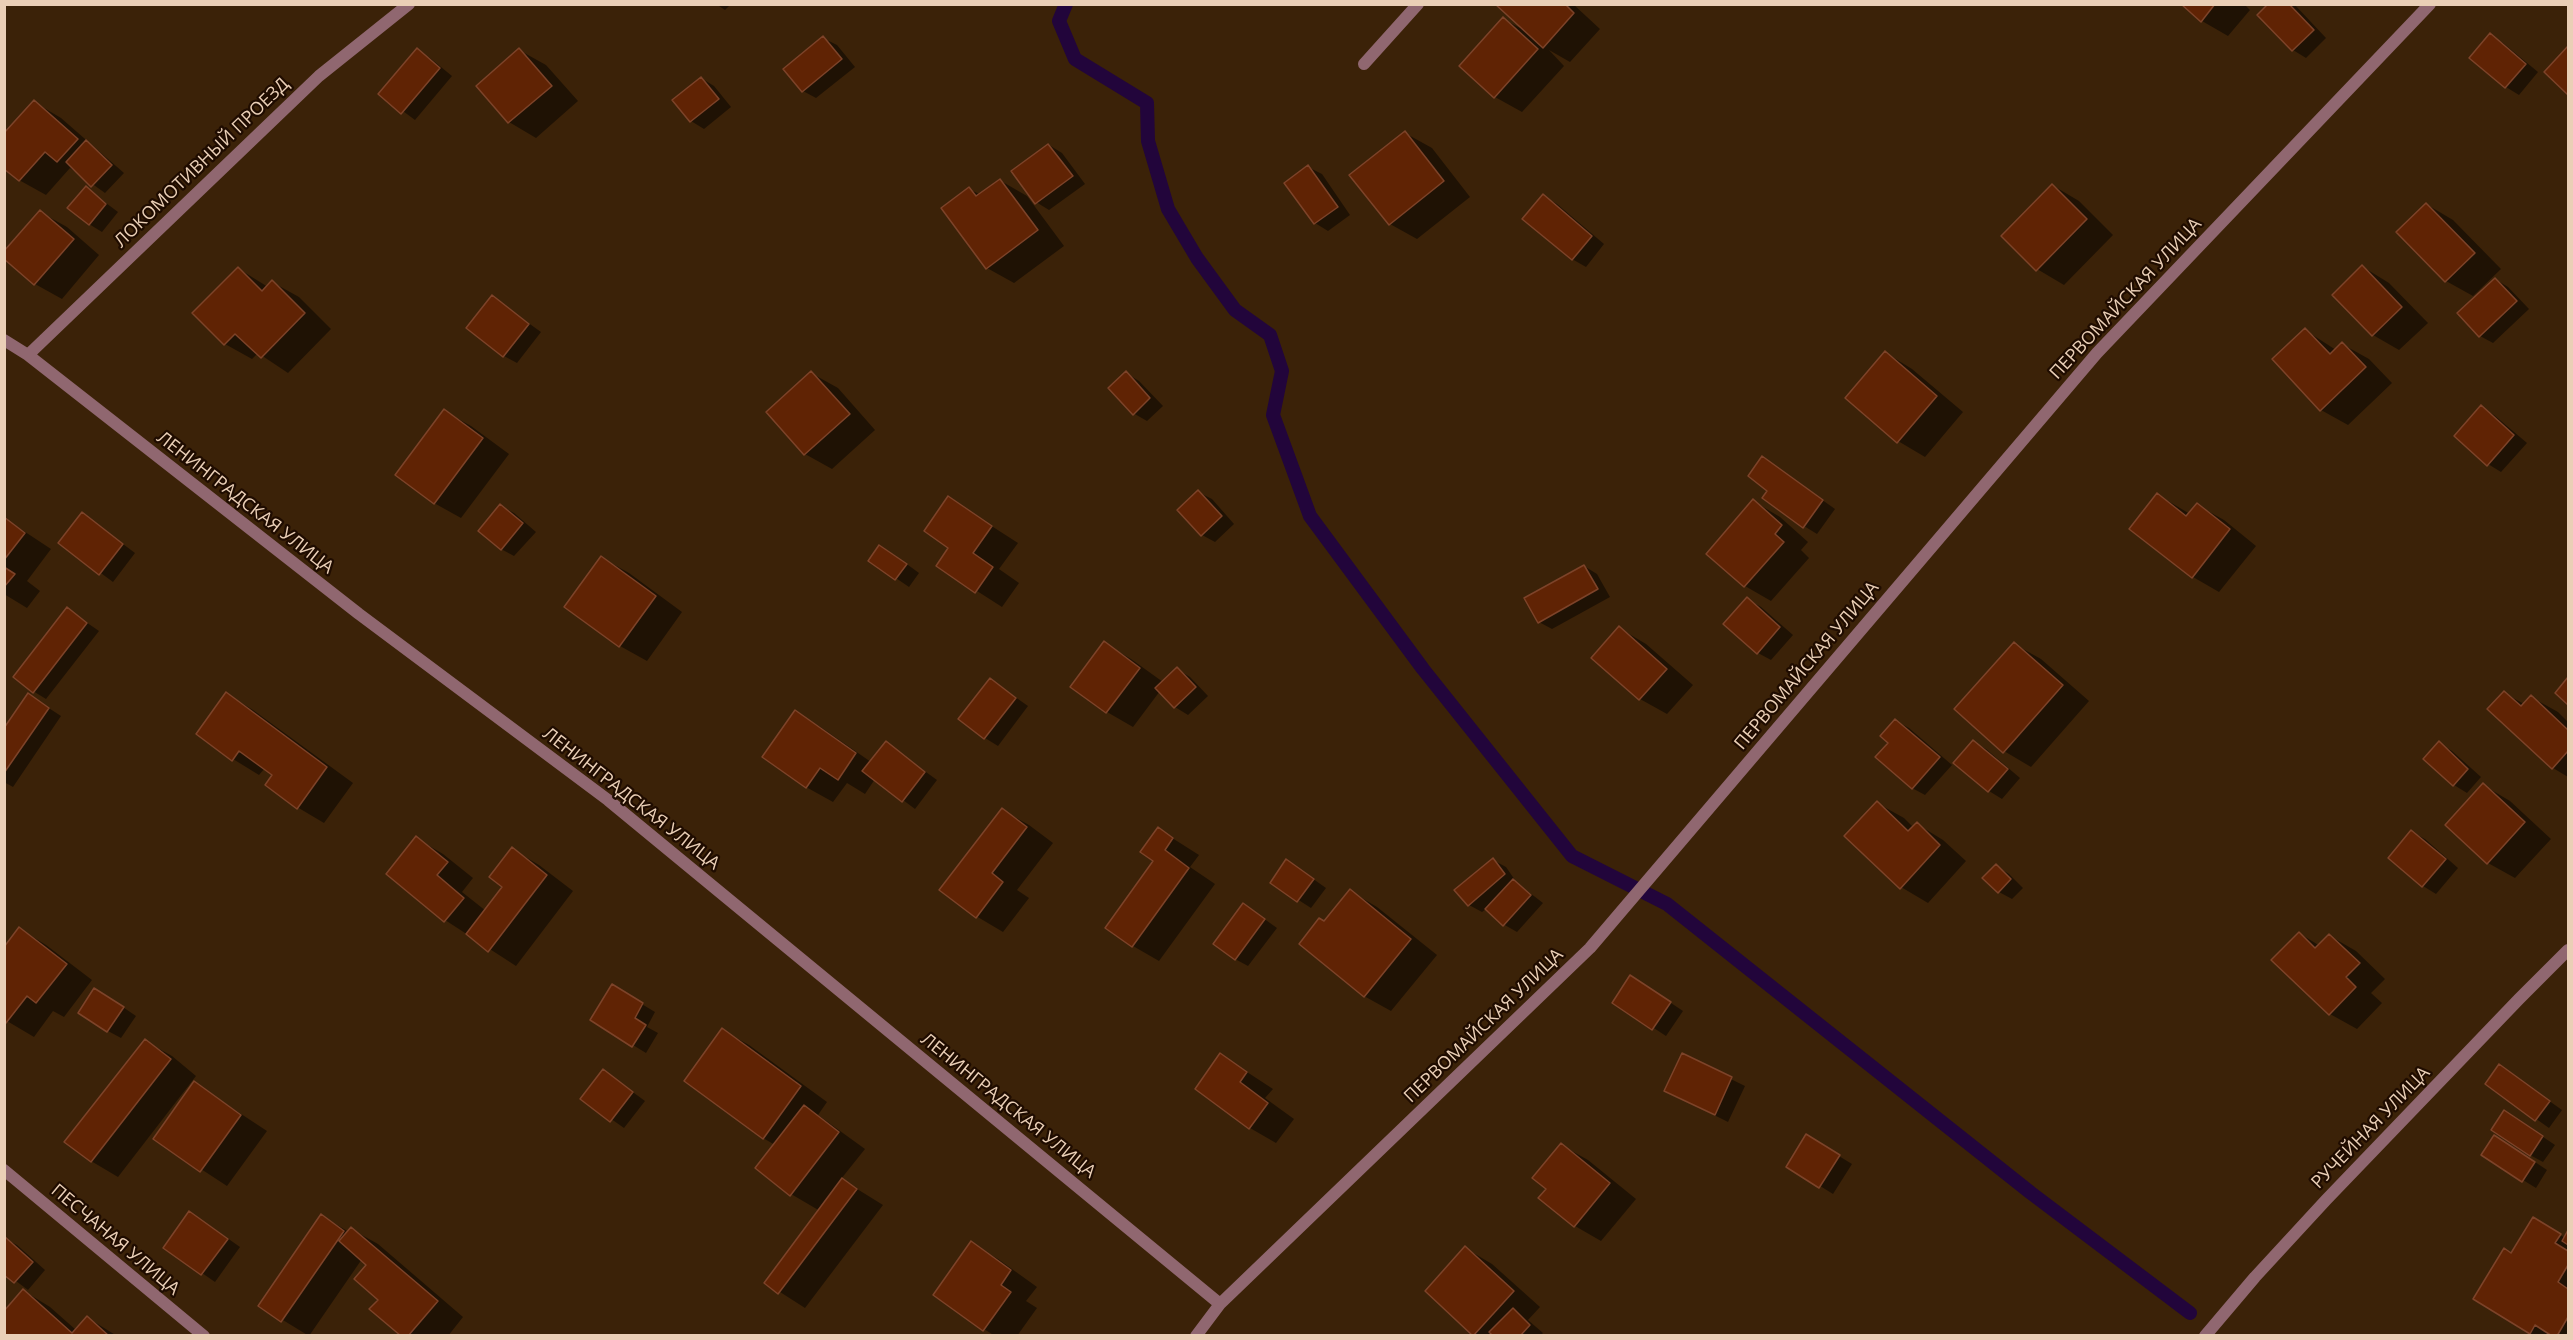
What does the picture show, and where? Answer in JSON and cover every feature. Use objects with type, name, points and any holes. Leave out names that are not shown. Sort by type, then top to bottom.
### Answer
[{"type":"street","name":"ЛОКОМОТИВНЫЙ ПРОЕЗД","points":[[28,355],[319,76],[408,4]]},
{"type":"street","points":[[1364,64],[1418,4]]},
{"type":"street","name":"ПЕРВОМАЙСКАЯ УЛИЦА","points":[[1196,1335],[1221,1305],[1590,948],[2097,354],[2430,4]]},
{"type":"street","name":"ЛЕНИНГРАДСКАЯ УЛИЦА","points":[[4,340],[28,355],[359,615],[608,800],[1221,1305]]},
{"type":"street","name":"РУЧЕЙНАЯ УЛИЦА","points":[[2205,1335],[2326,1200],[2568,950]]},
{"type":"street","name":"ПЕСЧАНАЯ УЛИЦА","points":[[4,1170],[204,1335]]},
{"type":"building","points":[[1495,4],[1565,4],[1574,13],[1543,48]]},
{"type":"building","points":[[2181,4],[2215,4],[2201,22]]},
{"type":"building","points":[[2268,4],[2289,4],[2314,30],[2292,51],[2257,15]]},
{"type":"building","points":[[1503,17],[1538,49],[1494,98],[1459,66]]},
{"type":"building","points":[[2490,33],[2526,64],[2505,88],[2469,58]]},
{"type":"building","points":[[823,36],[842,59],[802,92],[783,69]]},
{"type":"building","points":[[2568,46],[2568,95],[2544,72]]},
{"type":"building","points":[[417,48],[440,68],[401,114],[378,94]]},
{"type":"building","points":[[519,48],[552,86],[508,123],[476,86]]},
{"type":"building","points":[[701,77],[719,99],[690,122],[672,100]]},
{"type":"building","points":[[34,100],[78,139],[57,162],[45,152],[19,181],[4,169],[4,133]]},
{"type":"building","points":[[1405,131],[1444,181],[1389,225],[1349,175]]},
{"type":"building","points":[[86,140],[112,165],[91,187],[66,162]]},
{"type":"building","points":[[1048,144],[1073,176],[1035,204],[1011,171]]},
{"type":"building","points":[[1308,165],[1338,207],[1314,224],[1284,183]]},
{"type":"building","points":[[1000,179],[1038,230],[986,269],[941,208],[969,187],[976,196]]},
{"type":"building","points":[[2052,184],[2087,219],[2036,271],[2001,236]]},
{"type":"building","points":[[86,186],[106,204],[89,225],[67,208]]},
{"type":"building","points":[[1543,194],[1592,236],[1572,260],[1522,219]]},
{"type":"building","points":[[2426,203],[2475,253],[2445,282],[2396,232]]},
{"type":"building","points":[[40,210],[74,239],[34,285],[4,259],[4,251]]},
{"type":"building","points":[[2362,265],[2402,307],[2372,336],[2332,295]]},
{"type":"building","points":[[238,267],[262,291],[272,280],[305,313],[261,358],[235,334],[224,345],[192,313]]},
{"type":"building","points":[[2495,278],[2517,301],[2479,337],[2457,313]]},
{"type":"building","points":[[492,295],[529,324],[503,357],[466,328]]},
{"type":"building","points":[[2305,328],[2330,354],[2342,342],[2366,367],[2320,411],[2272,359]]},
{"type":"building","points":[[1885,351],[1937,396],[1897,443],[1845,398]]},
{"type":"building","points":[[811,371],[850,414],[804,455],[766,412]]},
{"type":"building","points":[[1126,371],[1150,398],[1133,415],[1108,388]]},
{"type":"building","points":[[2481,405],[2514,435],[2487,466],[2454,436]]},
{"type":"building","points":[[444,409],[483,438],[434,504],[395,475]]},
{"type":"building","points":[[1762,456],[1823,500],[1803,528],[1762,498],[1767,491],[1748,476]]},
{"type":"building","points":[[1198,490],[1222,516],[1201,536],[1177,510]]},
{"type":"building","points":[[2157,493],[2186,516],[2197,503],[2230,529],[2192,578],[2129,529]]},
{"type":"building","points":[[948,496],[992,526],[973,553],[993,567],[975,593],[936,566],[948,548],[924,531]]},
{"type":"building","points":[[1753,499],[1782,525],[1775,534],[1784,542],[1744,587],[1706,554]]},
{"type":"building","points":[[500,504],[523,523],[501,550],[478,531]]},
{"type":"building","points":[[82,512],[123,544],[99,575],[58,543]]},
{"type":"building","points":[[4,517],[25,533],[4,560]]},
{"type":"building","points":[[879,545],[907,564],[895,580],[868,561]]},
{"type":"building","points":[[601,556],[656,596],[619,647],[564,607]]},
{"type":"building","points":[[1584,565],[1598,589],[1538,623],[1524,598]]},
{"type":"building","points":[[4,567],[15,574],[4,587]]},
{"type":"building","points":[[1747,597],[1780,627],[1757,654],[1723,624]]},
{"type":"building","points":[[67,607],[87,623],[33,693],[13,677]]},
{"type":"building","points":[[1619,626],[1667,669],[1639,700],[1591,658]]},
{"type":"building","points":[[1104,641],[1140,668],[1106,713],[1070,687]]},
{"type":"building","points":[[2014,642],[2063,685],[2003,753],[1954,709]]},
{"type":"building","points":[[1177,667],[1196,687],[1174,708],[1155,688]]},
{"type":"building","points":[[2568,677],[2568,705],[2555,693]]},
{"type":"building","points":[[990,678],[1016,698],[984,739],[958,719]]},
{"type":"building","points":[[2504,691],[2521,706],[2531,695],[2568,730],[2568,751],[2552,769],[2487,709]]},
{"type":"building","points":[[226,692],[327,767],[297,809],[265,785],[272,775],[239,751],[232,761],[196,734]]},
{"type":"building","points":[[28,693],[49,708],[4,773],[4,728]]},
{"type":"building","points":[[795,710],[856,753],[838,780],[820,768],[806,788],[762,757]]},
{"type":"building","points":[[1895,719],[1940,757],[1912,789],[1875,757],[1888,743],[1880,736]]},
{"type":"building","points":[[1973,740],[2008,769],[1988,792],[1953,763]]},
{"type":"building","points":[[886,741],[925,772],[902,802],[862,771]]},
{"type":"building","points":[[2439,741],[2468,769],[2453,786],[2423,759]]},
{"type":"building","points":[[2483,783],[2525,822],[2487,864],[2445,825]]},
{"type":"building","points":[[1877,801],[1908,831],[1917,822],[1940,845],[1900,889],[1844,836]]},
{"type":"building","points":[[1002,808],[1027,827],[992,873],[1003,882],[976,918],[939,890]]},
{"type":"building","points":[[1158,827],[1173,838],[1165,850],[1189,868],[1132,947],[1105,928],[1153,861],[1140,852]]},
{"type":"building","points":[[2411,830],[2446,859],[2422,887],[2388,858]]},
{"type":"building","points":[[416,836],[448,862],[437,875],[464,898],[444,922],[386,874]]},
{"type":"building","points":[[512,847],[547,875],[488,952],[466,934],[502,887],[489,877]]},
{"type":"building","points":[[1493,858],[1505,874],[1468,906],[1454,890]]},
{"type":"building","points":[[1286,859],[1314,879],[1297,902],[1270,883]]},
{"type":"building","points":[[1996,864],[2011,879],[1998,893],[1982,878]]},
{"type":"building","points":[[1513,879],[1531,895],[1503,926],[1485,909]]},
{"type":"building","points":[[1350,889],[1411,939],[1364,997],[1299,944],[1319,918],[1324,921]]},
{"type":"building","points":[[1243,903],[1265,919],[1235,960],[1213,944]]},
{"type":"building","points":[[19,927],[67,964],[36,1003],[27,996],[6,1023],[4,1021],[4,947]]},
{"type":"building","points":[[2299,932],[2315,948],[2329,934],[2360,963],[2346,977],[2356,987],[2329,1015],[2271,960]]},
{"type":"building","points":[[1630,975],[1671,1002],[1652,1030],[1612,1003]]},
{"type":"building","points":[[612,984],[643,1003],[635,1018],[646,1025],[632,1047],[590,1020]]},
{"type":"building","points":[[94,988],[124,1007],[107,1032],[78,1013]]},
{"type":"building","points":[[722,1028],[801,1086],[763,1139],[684,1081]]},
{"type":"building","points":[[145,1039],[171,1059],[91,1162],[64,1142]]},
{"type":"building","points":[[1220,1053],[1247,1072],[1240,1082],[1268,1103],[1249,1129],[1195,1089]]},
{"type":"building","points":[[1682,1053],[1732,1077],[1715,1115],[1664,1091]]},
{"type":"building","points":[[2499,1064],[2550,1101],[2535,1121],[2485,1084]]},
{"type":"building","points":[[603,1069],[633,1092],[610,1122],[580,1099]]},
{"type":"building","points":[[194,1081],[241,1115],[200,1172],[153,1139]]},
{"type":"building","points":[[804,1105],[839,1132],[790,1196],[755,1168]]},
{"type":"building","points":[[2504,1110],[2543,1136],[2530,1156],[2491,1130]]},
{"type":"building","points":[[1806,1134],[1840,1155],[1819,1188],[1786,1167]]},
{"type":"building","points":[[2494,1135],[2535,1162],[2522,1182],[2481,1155]]},
{"type":"building","points":[[1561,1143],[1610,1183],[1574,1227],[1538,1198],[1546,1189],[1532,1178]]},
{"type":"building","points":[[842,1178],[857,1189],[778,1294],[764,1283]]},
{"type":"building","points":[[189,1211],[228,1239],[201,1275],[163,1248]]},
{"type":"building","points":[[321,1214],[344,1231],[281,1322],[258,1306]]},
{"type":"building","points":[[2533,1217],[2561,1234],[2555,1243],[2568,1251],[2568,1265],[2558,1282],[2568,1289],[2568,1317],[2557,1336],[2552,1336],[2535,1325],[2530,1334],[2473,1299],[2504,1248],[2511,1253]]},
{"type":"building","points":[[351,1227],[438,1301],[408,1336],[401,1336],[369,1309],[378,1300],[354,1279],[366,1265],[339,1241]]},
{"type":"building","points":[[2568,1230],[2568,1245],[2562,1241]]},
{"type":"building","points":[[4,1236],[33,1262],[14,1283],[4,1275]]},
{"type":"building","points":[[971,1241],[1011,1270],[1001,1285],[1011,1292],[983,1331],[933,1295]]},
{"type":"building","points":[[1465,1246],[1514,1291],[1473,1336],[1425,1291]]},
{"type":"building","points":[[23,1289],[72,1333],[87,1316],[109,1336],[4,1336],[4,1311]]},
{"type":"building","points":[[1513,1308],[1530,1325],[1520,1336],[1493,1336],[1489,1332]]},
{"type":"waterway","points":[[1066,4],[1059,21],[1075,59],[1147,103],[1148,141],[1168,209],[1197,258],[1235,310],[1270,335],[1282,371],[1273,415],[1310,516],[1423,669],[1572,856],[1667,904],[2031,1193],[2190,1313]]}]
